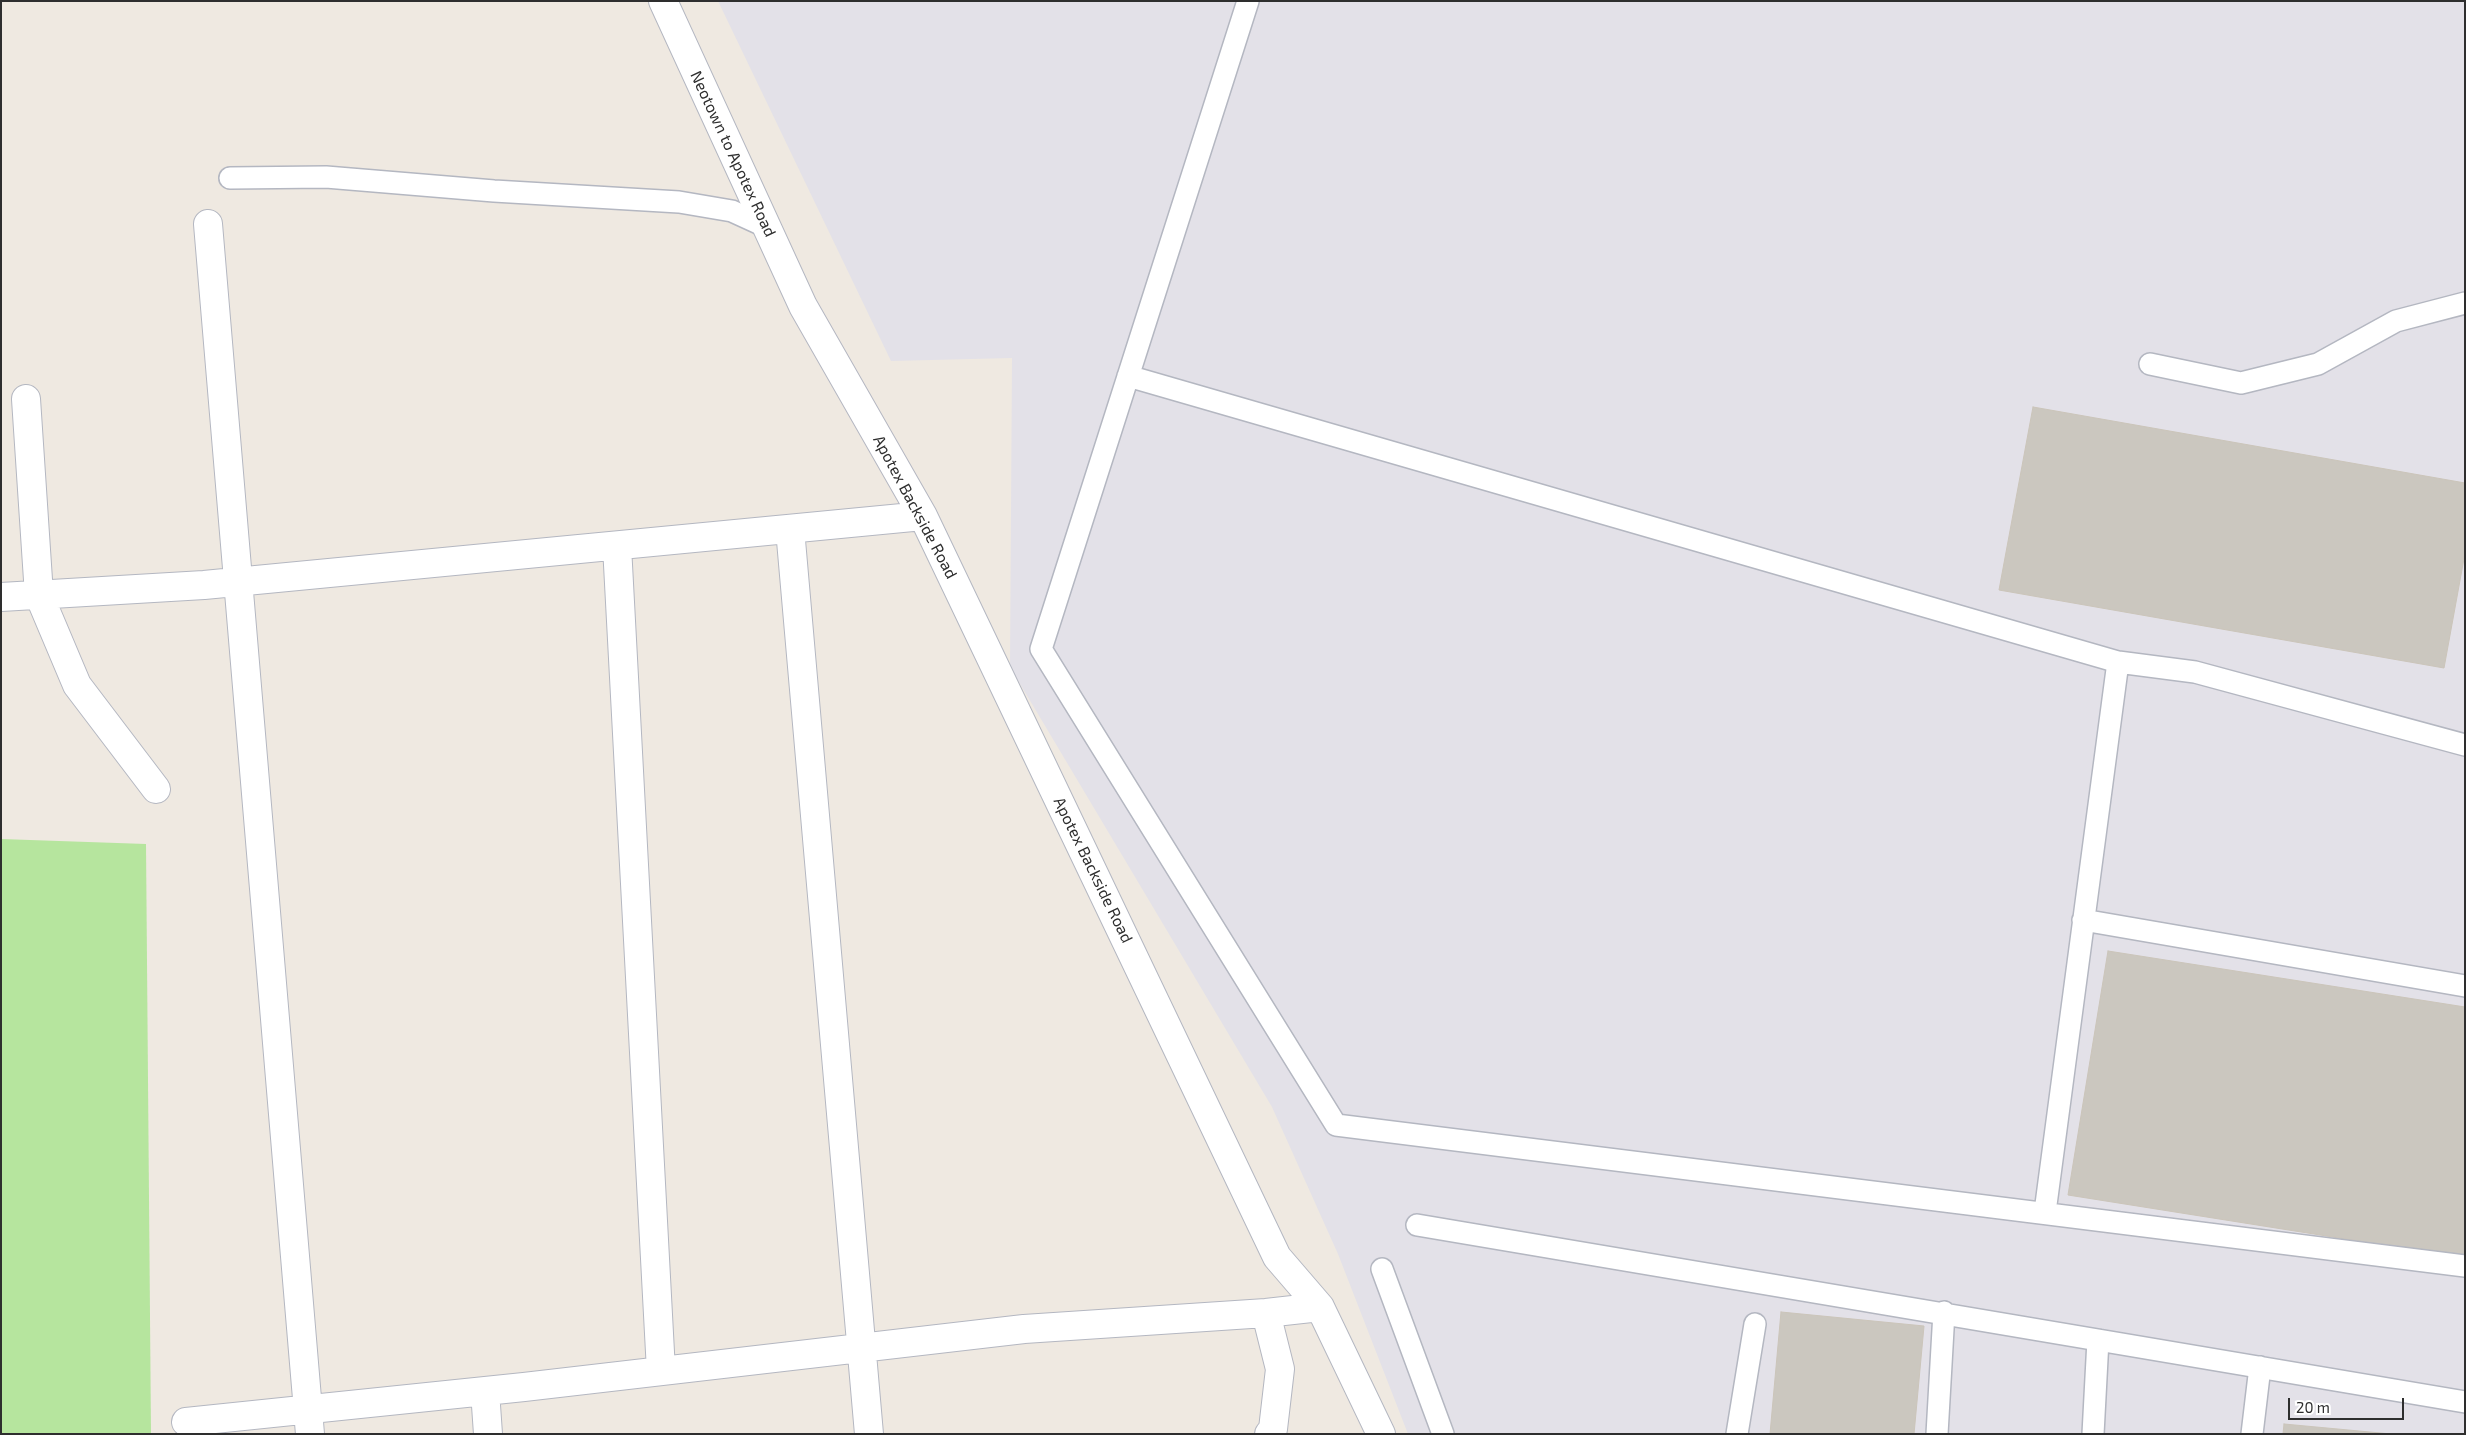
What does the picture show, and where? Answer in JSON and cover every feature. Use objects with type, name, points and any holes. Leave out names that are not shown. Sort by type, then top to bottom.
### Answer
[{"type":"street","name":"Neotown to Apotex Road","points":[[663,1],[803,306]]},
{"type":"street","points":[[208,224],[308,1422]]},
{"type":"street","name":"Apotex Backside Road","points":[[803,306],[924,516],[1277,1257],[1320,1307],[1381,1434]]},
{"type":"street","points":[[26,398],[39,595],[77,685],[156,789]]},
{"type":"street","points":[[1,597],[238,582],[924,516]]},
{"type":"street","points":[[790,529],[868,1434]]},
{"type":"street","points":[[617,546],[661,1371]]},
{"type":"street","points":[[186,1422],[308,1422],[485,1391],[1024,1329],[1266,1313],[1320,1307]]},
{"type":"street","points":[[1266,1313],[1280,1369],[1273,1429],[1269,1434]]},
{"type":"street","points":[[485,1391],[488,1434]]},
{"type":"lane","points":[[1248,1],[1041,649],[1336,1125],[2045,1212],[2465,1266]]},
{"type":"lane","points":[[230,178],[326,177],[494,191],[679,202],[732,211],[767,227]]},
{"type":"lane","points":[[2150,364],[2242,383],[2318,364],[2396,322],[2465,303]]},
{"type":"lane","points":[[1128,376],[2118,662],[2196,672],[2465,745]]},
{"type":"lane","points":[[2045,1212],[2118,662]]},
{"type":"lane","points":[[2083,920],[2465,986]]},
{"type":"lane","points":[[1417,1225],[1944,1312],[2465,1402]]},
{"type":"lane","points":[[1382,1269],[1443,1434]]},
{"type":"lane","points":[[1937,1434],[1944,1312]]},
{"type":"lane","points":[[1737,1434],[1755,1324]]},
{"type":"lane","points":[[2093,1434],[2098,1340]]},
{"type":"lane","points":[[2252,1434],[2260,1367]]},
{"type":"shaded area","points":[[718,1],[2465,1],[2465,1434],[1408,1434],[1338,1254],[1272,1107],[1010,667],[1012,358],[891,361]]},
{"type":"green space","points":[[1,839],[146,844],[151,1434],[1,1434]]},
{"type":"building","points":[[2033,407],[2465,483],[2465,553],[2444,668],[1999,590]]},
{"type":"building","points":[[2108,951],[2465,1007],[2465,1258],[2068,1195]]},
{"type":"building","points":[[1781,1312],[1924,1326],[1914,1434],[1770,1434]]},
{"type":"building","points":[[2284,1424],[2391,1434],[2283,1434]]}]
